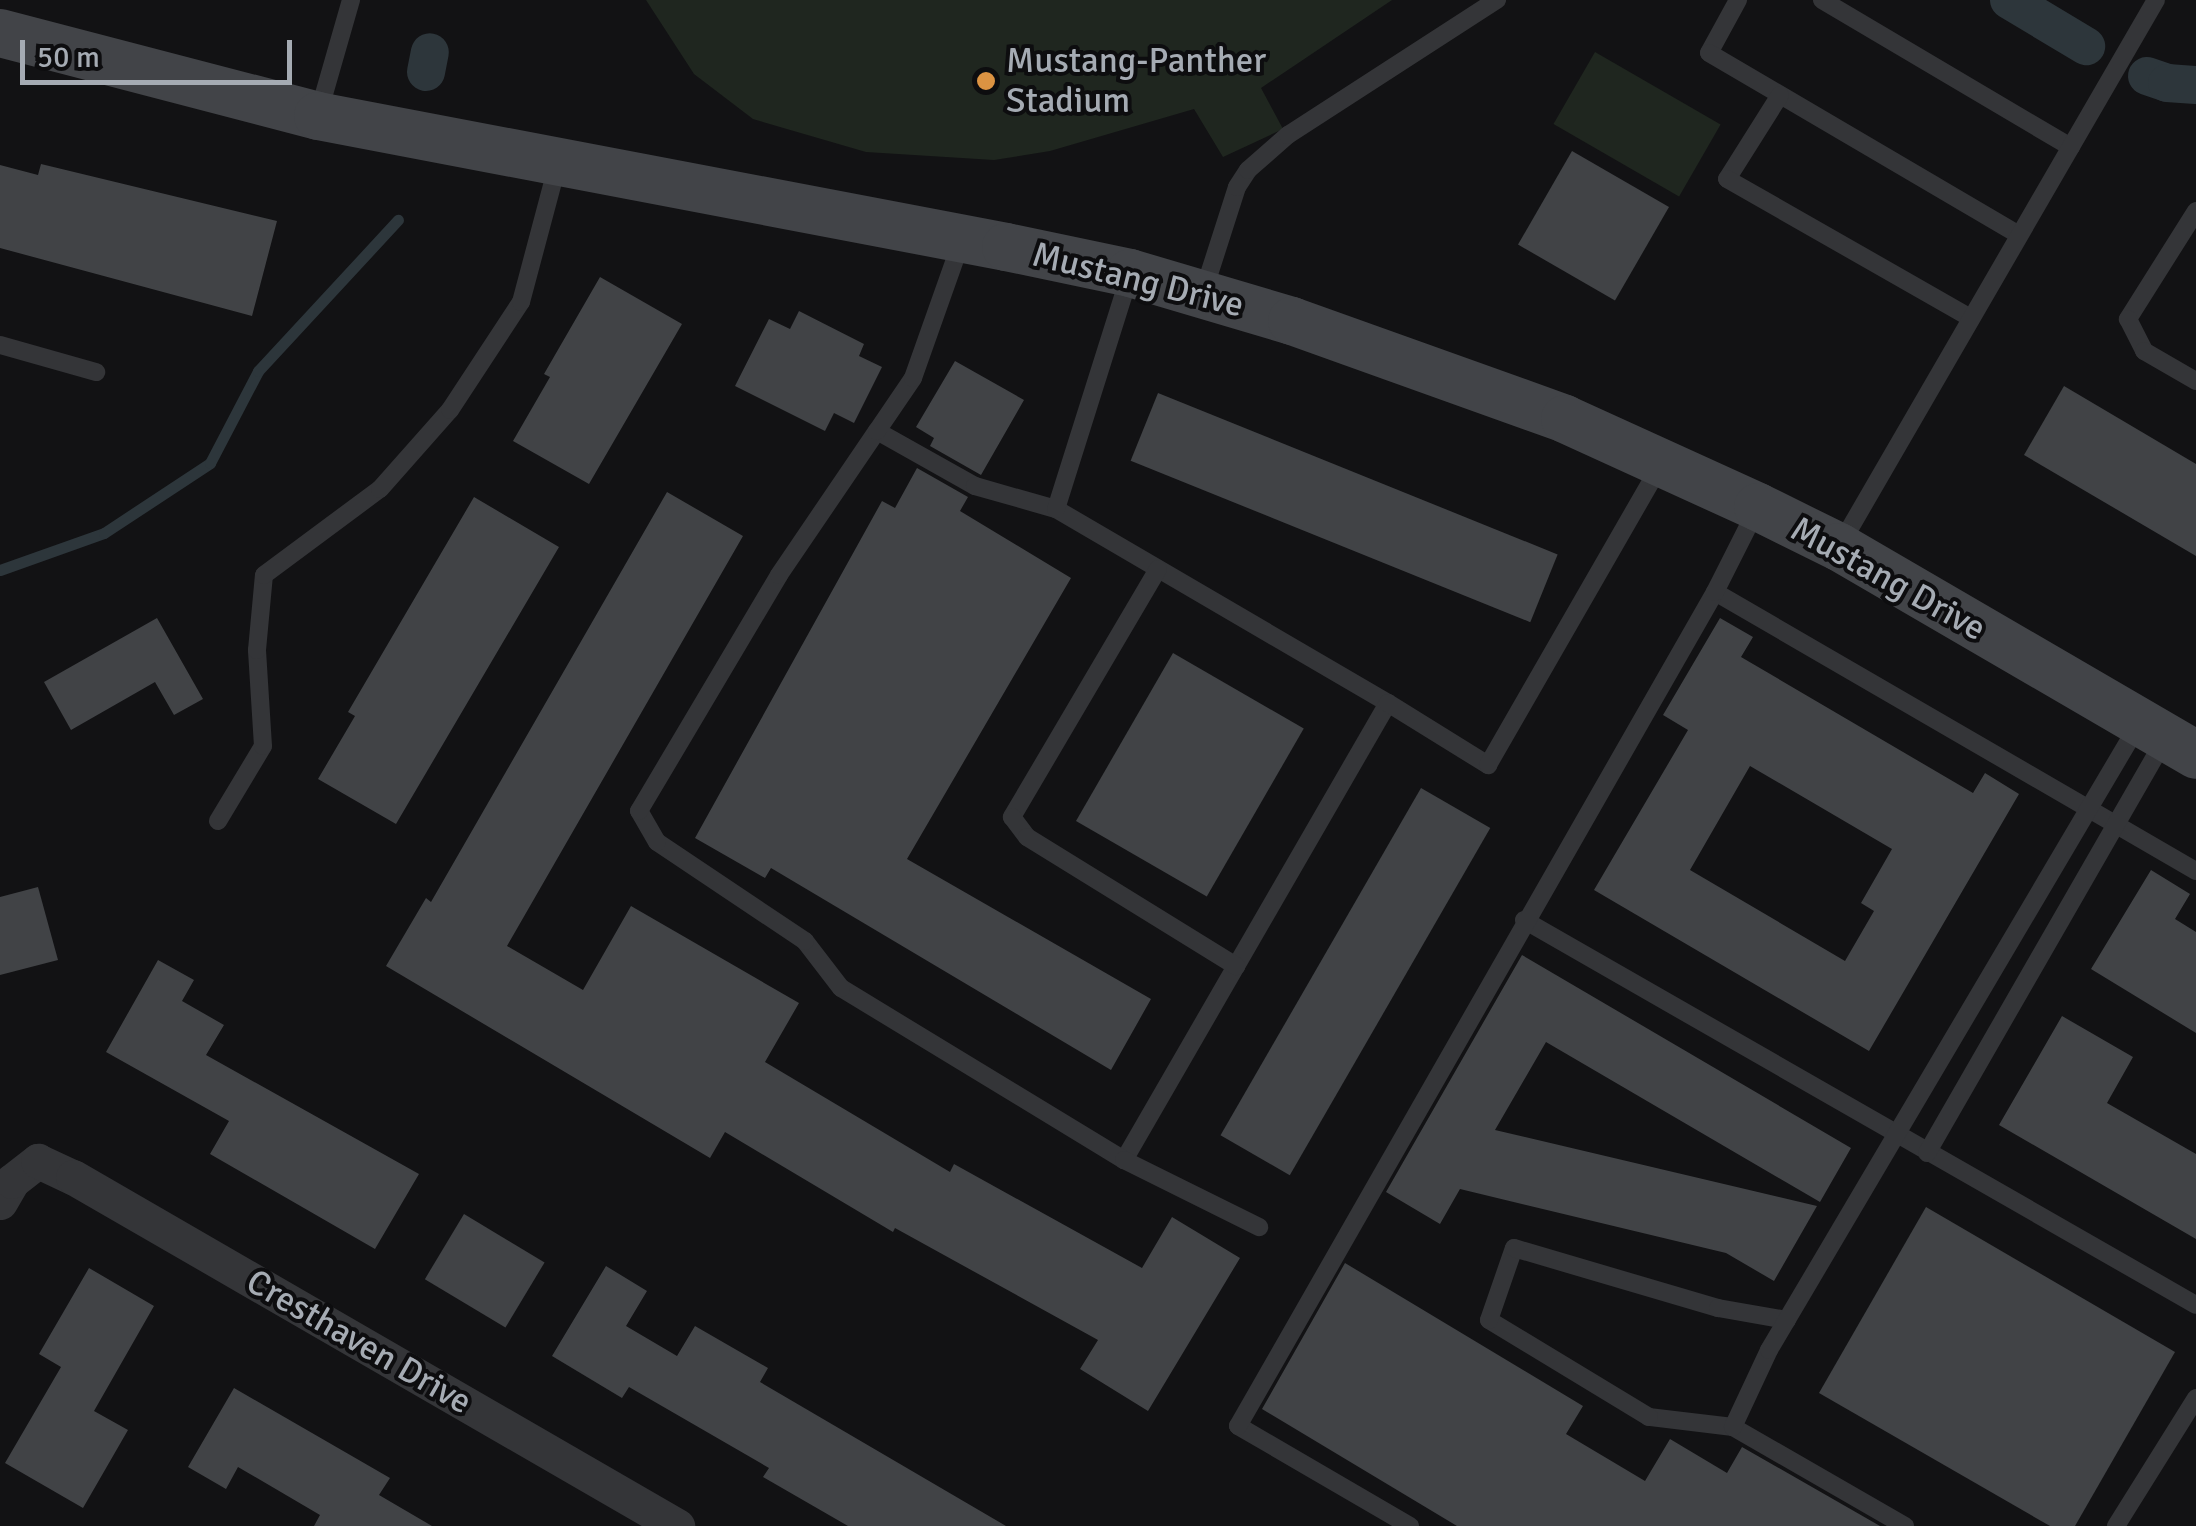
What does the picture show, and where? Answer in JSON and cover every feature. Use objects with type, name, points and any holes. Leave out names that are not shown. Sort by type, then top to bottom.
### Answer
[{"type":"main road","name":"Mustang Drive","points":[[0,33],[318,116],[962,240],[1130,274],[1202,294],[1440,372],[1565,419],[1758,507],[1839,548],[2167,738]]},
{"type":"street","name":"Cresthaven Drive","points":[[0,1202],[12,1181],[38,1161],[678,1526]]},
{"type":"lane","points":[[318,116],[351,0]]},
{"type":"lane","points":[[1202,294],[1233,198],[1248,170],[1288,135],[1498,0]]},
{"type":"lane","points":[[1738,0],[1708,52],[2020,235]]},
{"type":"lane","points":[[1822,0],[2070,147]]},
{"type":"lane","points":[[1839,548],[2156,0]]},
{"type":"lane","points":[[1780,94],[1727,179],[1972,318]]},
{"type":"lane","points":[[218,821],[264,746],[257,650],[264,575],[380,489],[450,410],[521,302],[558,162]]},
{"type":"lane","points":[[2196,211],[2128,319],[2144,351],[2196,381]]},
{"type":"lane","points":[[962,240],[913,378],[779,575],[640,810],[657,842],[805,941],[841,988],[1124,1160],[1259,1226]]},
{"type":"lane","points":[[1056,509],[1130,274]]},
{"type":"lane","points":[[0,345],[96,372]]},
{"type":"lane","points":[[877,431],[975,486],[1056,509],[1488,765],[1662,463]]},
{"type":"lane","points":[[1410,1526],[1238,1426],[1715,592],[1758,507]]},
{"type":"lane","points":[[1158,568],[1012,816],[1026,838],[1236,966]]},
{"type":"lane","points":[[1715,592],[2196,870]]},
{"type":"lane","points":[[1124,1160],[1388,703]]},
{"type":"lane","points":[[1733,1426],[1788,1320],[2090,807],[2167,738]]},
{"type":"lane","points":[[1927,1153],[2167,738]]},
{"type":"lane","points":[[1524,920],[2196,1305]]},
{"type":"lane","points":[[1788,1320],[1718,1308],[1514,1248],[1489,1320],[1648,1417],[1733,1426],[1905,1526]]},
{"type":"lane","points":[[2116,1526],[2196,1398]]},
{"type":"shaded area","name":"Mustang-Panther Stadium","points":[[646,0],[1392,0],[1261,88],[1283,129],[1223,157],[1194,109],[1050,151],[994,160],[866,152],[753,119],[694,74]]},
{"type":"shaded area","points":[[1595,52],[1721,124],[1679,196],[1554,124]]},
{"type":"building","points":[[1572,151],[1669,207],[1615,301],[1518,245]]},
{"type":"building","points":[[41,164],[277,221],[252,316],[0,248],[0,165],[38,175]]},
{"type":"building","points":[[600,277],[682,324],[589,484],[513,441],[550,377],[544,374]]},
{"type":"building","points":[[799,311],[864,344],[859,356],[882,367],[854,423],[834,413],[825,431],[735,386],[769,319],[790,329]]},
{"type":"building","points":[[955,361],[1024,400],[981,475],[930,446],[934,438],[916,427]]},
{"type":"building","points":[[2064,386],[2196,464],[2196,556],[2024,455]]},
{"type":"building","points":[[1158,393],[1558,554],[1530,622],[1131,461]]},
{"type":"building","points":[[917,468],[968,497],[960,511],[1071,578],[907,859],[1151,999],[1111,1070],[771,868],[765,878],[695,838],[882,501],[895,508]]},
{"type":"building","points":[[667,492],[743,536],[507,946],[583,990],[631,906],[799,1003],[765,1062],[950,1172],[954,1164],[1142,1268],[1172,1217],[1240,1258],[1148,1411],[1080,1369],[1098,1340],[895,1228],[893,1232],[725,1132],[710,1158],[386,966],[426,898],[431,902]]},
{"type":"building","points":[[474,497],[559,547],[396,824],[318,779],[355,716],[348,712]]},
{"type":"building","points":[[157,618],[203,699],[174,715],[155,682],[71,730],[44,682]]},
{"type":"building","points":[[1720,618],[1753,637],[1741,657],[1973,793],[1985,773],[2019,794],[1869,1051],[1594,890],[1688,730],[1663,715]],"holes":[[[1750,766],[1892,849],[1861,903],[1874,911],[1845,961],[1690,870]]]},
{"type":"building","points":[[1173,653],[1304,729],[1207,897],[1076,821]]},
{"type":"building","points":[[1421,788],[1490,828],[1290,1175],[1220,1135]]},
{"type":"building","points":[[2151,870],[2190,894],[2175,919],[2196,932],[2196,1033],[2091,969]]},
{"type":"building","points":[[38,887],[58,960],[0,975],[0,897]]},
{"type":"building","points":[[1522,955],[1851,1148],[1820,1202],[1546,1042],[1495,1130],[1817,1206],[1774,1281],[1726,1253],[1460,1189],[1440,1224],[1386,1192]]},
{"type":"building","points":[[158,960],[194,980],[182,1001],[224,1025],[206,1055],[419,1174],[375,1249],[210,1154],[229,1121],[106,1052]]},
{"type":"building","points":[[2062,1016],[2133,1057],[2107,1103],[2196,1154],[2196,1239],[1999,1125]]},
{"type":"building","points":[[1926,1207],[2175,1352],[2075,1526],[2050,1526],[1819,1393]]},
{"type":"building","points":[[464,1214],[545,1262],[505,1328],[425,1279]]},
{"type":"building","points":[[1345,1263],[1583,1406],[1566,1434],[1645,1481],[1670,1439],[1727,1473],[1742,1447],[1880,1526],[1457,1526],[1262,1409]]},
{"type":"building","points":[[606,1266],[647,1291],[626,1326],[677,1356],[695,1326],[768,1368],[760,1382],[1006,1526],[848,1526],[763,1477],[769,1468],[629,1387],[622,1398],[552,1356]]},
{"type":"building","points":[[89,1268],[154,1306],[94,1411],[128,1430],[83,1508],[5,1463],[61,1367],[39,1354]]},
{"type":"building","points":[[234,1388],[390,1478],[379,1495],[432,1526],[314,1526],[320,1515],[238,1467],[226,1489],[188,1467]]},
{"type":"waterway","points":[[2009,0],[2086,46]]},
{"type":"waterway","points":[[426,72],[430,52]]},
{"type":"waterway","points":[[2147,76],[2167,83],[2196,85]]},
{"type":"waterway","points":[[0,570],[104,533],[210,463],[258,371],[398,220]]},
{"type":"place","name":"Mustang-Panther Stadium","points":[[986,81]]}]
